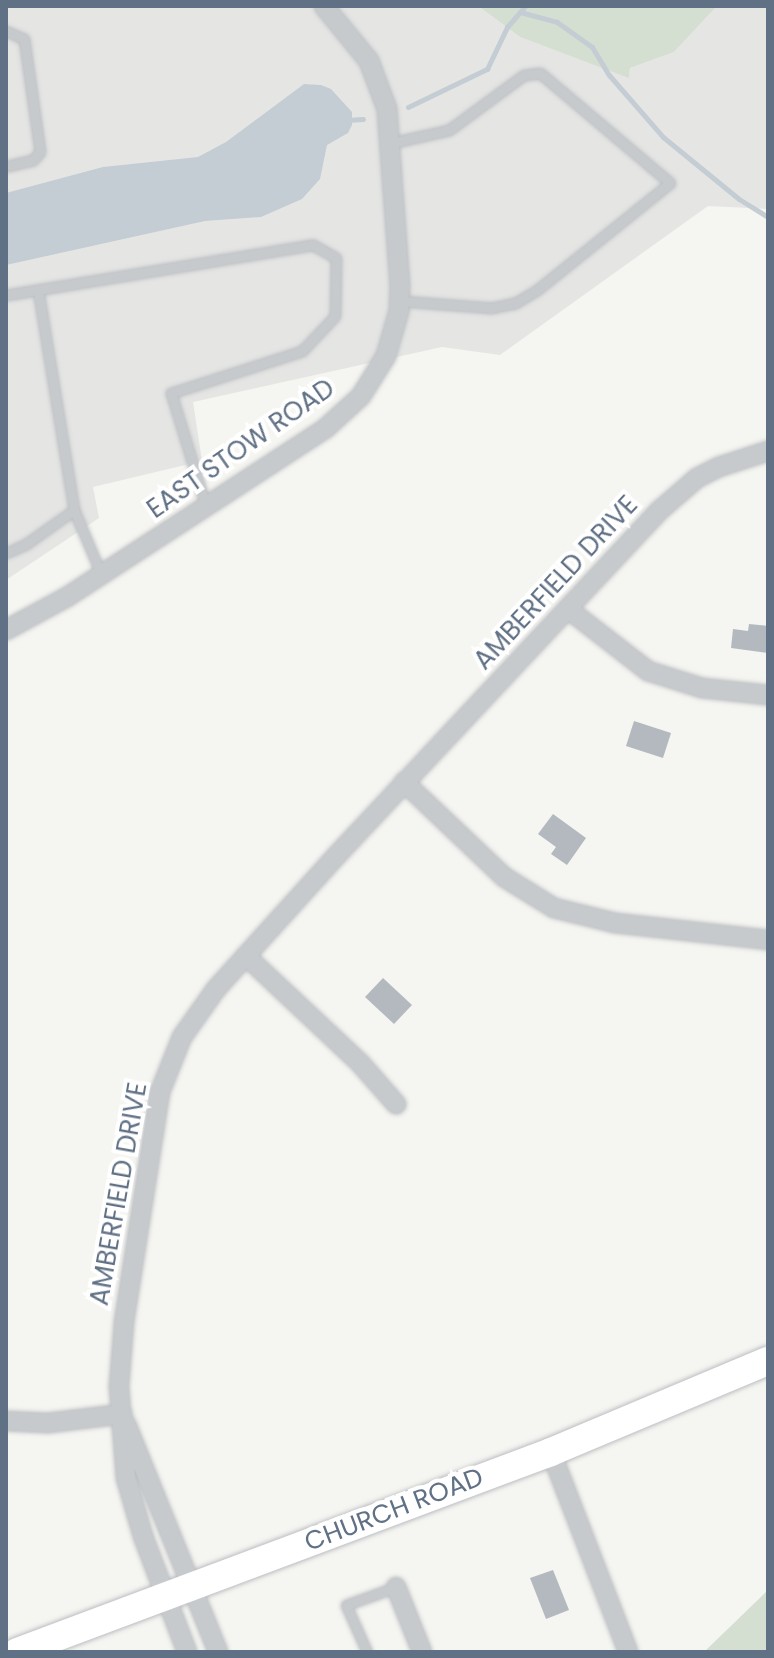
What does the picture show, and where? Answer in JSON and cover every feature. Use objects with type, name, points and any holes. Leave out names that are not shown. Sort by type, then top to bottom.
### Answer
[{"type":"main road","name":"CHURCH ROAD","points":[[17,1652],[551,1452],[768,1361]]},
{"type":"street","name":"EAST STOW ROAD","points":[[6,630],[101,574],[326,428],[361,396],[386,356],[399,301],[391,143],[383,94],[362,50],[324,6]]},
{"type":"street","name":"AMBERFIELD DRIVE","points":[[179,1591],[126,1478],[119,1386],[124,1322],[160,1092],[182,1037],[216,989],[404,782],[678,493],[719,467],[768,451]]},
{"type":"street","points":[[568,609],[648,671],[702,688],[768,695]]},
{"type":"street","points":[[404,782],[497,871],[536,900],[554,908],[604,922],[768,940]]},
{"type":"street","points":[[246,956],[360,1063],[396,1104]]},
{"type":"street","name":"AMBERFIELD DRIVE","points":[[122,1414],[179,1591]]},
{"type":"street","points":[[6,1421],[48,1423],[122,1414]]},
{"type":"street","points":[[551,1452],[628,1652]]},
{"type":"street","points":[[396,1587],[422,1652]]},
{"type":"street","points":[[179,1591],[187,1652]]},
{"type":"street","points":[[179,1591],[218,1652]]},
{"type":"lane","points":[[6,31],[24,39],[40,152],[33,160],[6,166]]},
{"type":"lane","points":[[391,143],[449,130],[524,75],[540,73],[670,183],[537,290],[515,303],[491,308],[399,301]]},
{"type":"lane","points":[[6,295],[313,245],[336,258],[335,316],[302,351],[171,393],[206,507]]},
{"type":"lane","points":[[38,290],[74,510],[101,574]]},
{"type":"lane","points":[[6,553],[26,544],[74,510]]},
{"type":"lane","points":[[367,1652],[346,1605],[396,1587]]},
{"type":"shaded area","points":[[6,6],[478,6],[520,37],[629,77],[630,68],[674,52],[717,6],[768,6],[768,209],[708,206],[500,355],[442,347],[193,402],[202,461],[93,487],[99,518],[6,580]]},
{"type":"shaded area","points":[[478,6],[717,6],[674,52],[630,68],[629,78],[520,37]]},
{"type":"shaded area","points":[[304,84],[331,89],[352,112],[352,125],[348,133],[327,145],[320,179],[302,199],[261,217],[205,221],[6,265],[6,193],[103,167],[198,157],[226,142]]},
{"type":"shaded area","points":[[768,1590],[768,1652],[704,1652]]},
{"type":"building","points":[[749,624],[768,626],[768,653],[731,648],[733,629],[748,631]]},
{"type":"building","points":[[634,721],[671,733],[663,758],[626,746]]},
{"type":"building","points":[[553,814],[586,838],[567,865],[551,854],[556,847],[538,834]]},
{"type":"building","points":[[383,978],[412,1005],[394,1024],[365,997]]},
{"type":"building","points":[[553,1570],[569,1610],[546,1619],[530,1578]]},
{"type":"waterway","points":[[408,107],[487,69],[507,27],[525,6]]},
{"type":"waterway","points":[[520,12],[557,22],[592,47],[609,75],[663,137],[739,199],[768,217]]},
{"type":"waterway","points":[[347,120],[363,119]]}]
